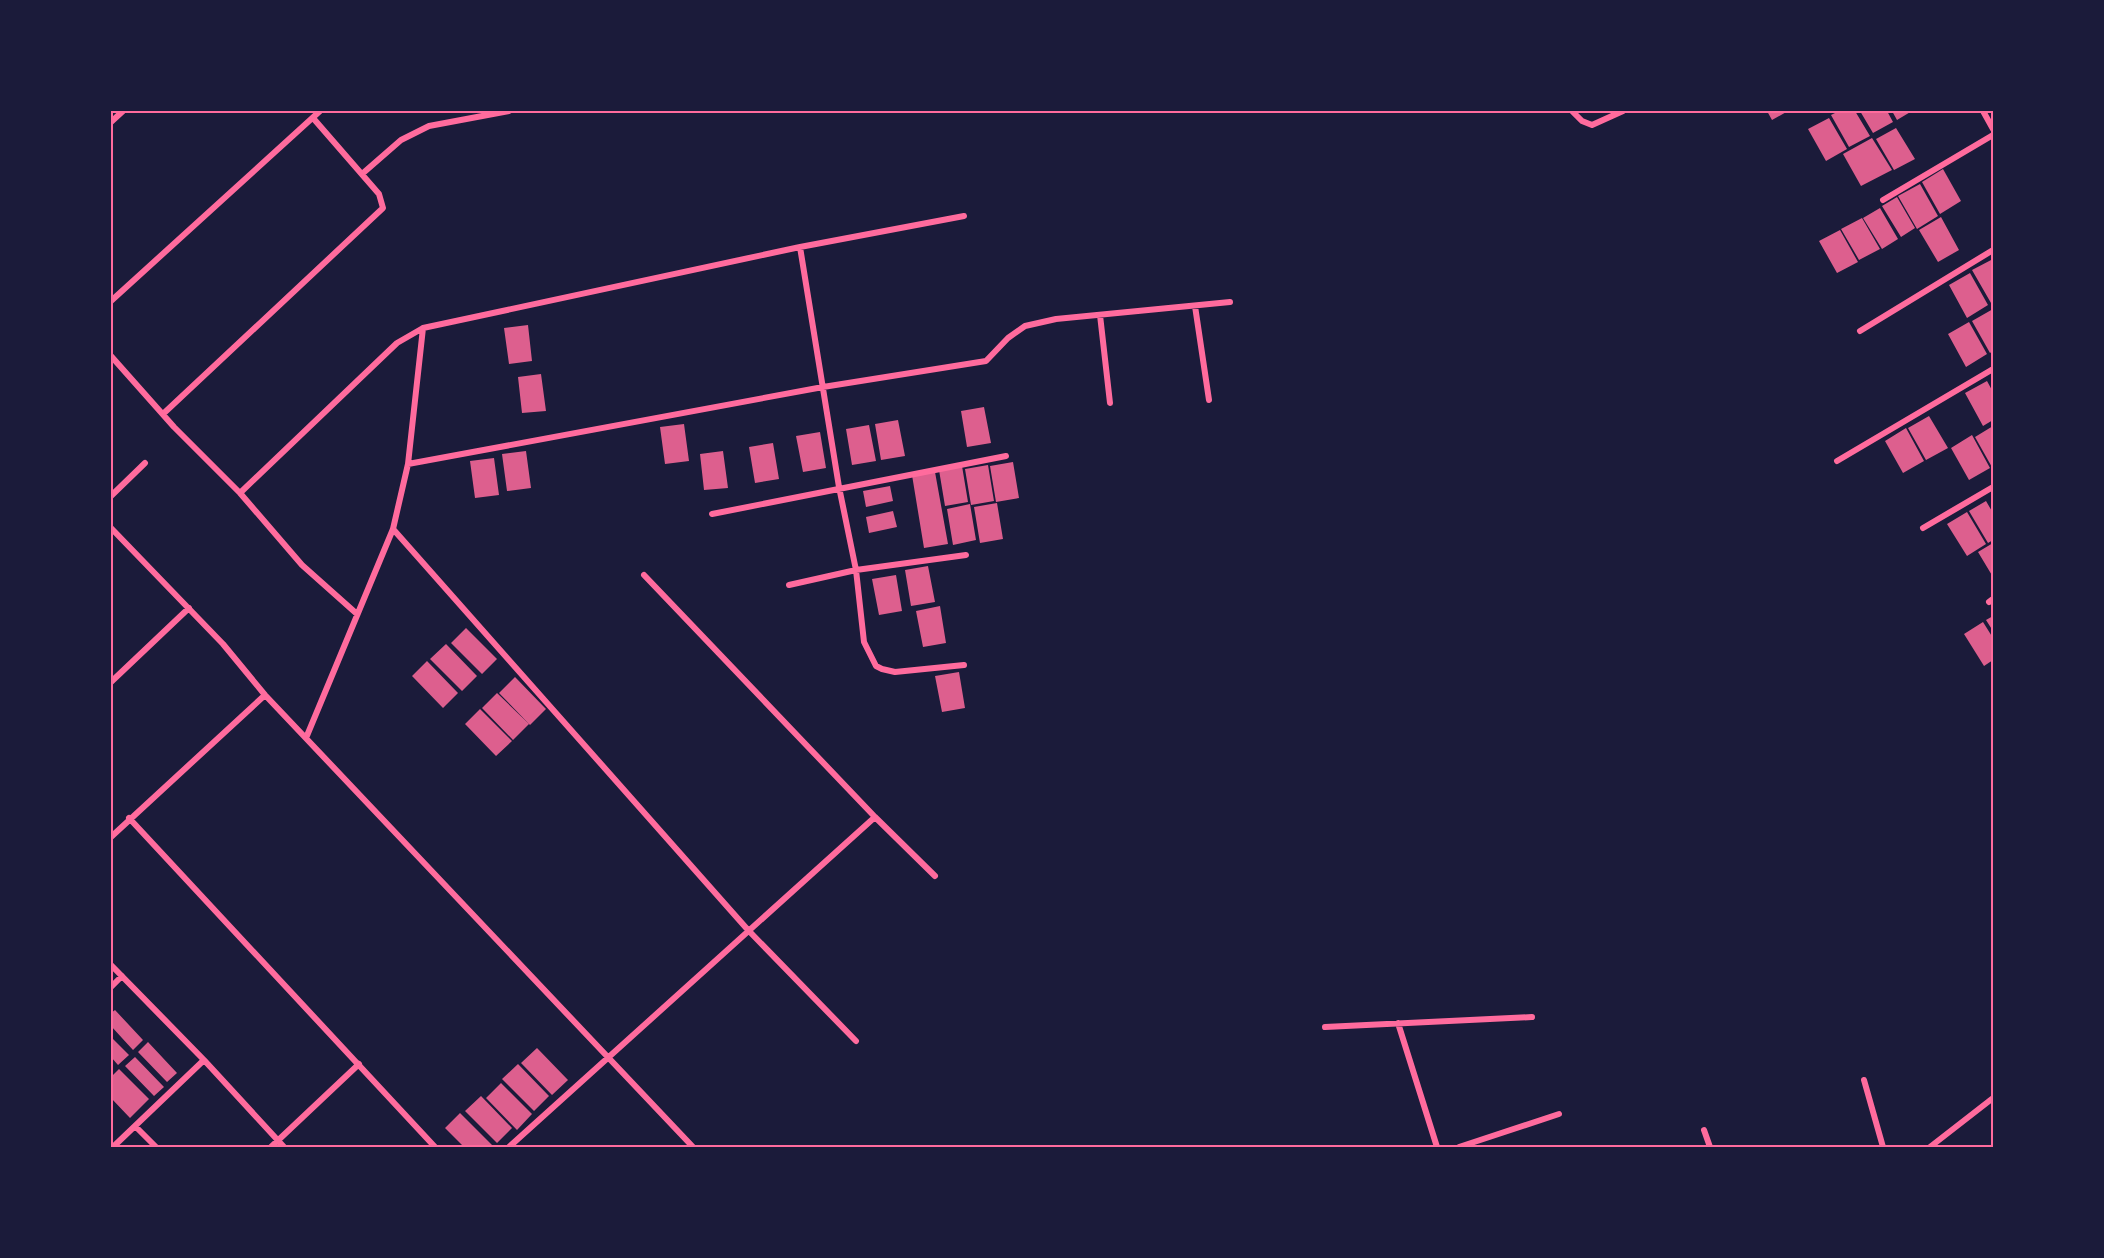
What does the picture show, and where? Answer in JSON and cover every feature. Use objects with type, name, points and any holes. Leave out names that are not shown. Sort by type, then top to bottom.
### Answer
[{"type":"street","points":[[111,122],[123,111]]},
{"type":"street","points":[[111,301],[320,111]]},
{"type":"street","points":[[362,174],[402,140],[429,126],[509,111]]},
{"type":"street","points":[[1572,111],[1582,121],[1592,125],[1623,111]]},
{"type":"street","points":[[1983,111],[1993,129]]},
{"type":"street","points":[[163,414],[383,208],[379,194],[313,118]]},
{"type":"street","points":[[1883,200],[1993,135]]},
{"type":"street","points":[[240,493],[397,343],[423,328],[800,247],[964,216]]},
{"type":"street","points":[[800,247],[839,487],[856,570],[864,642],[876,666],[896,672],[964,665]]},
{"type":"street","points":[[1860,331],[1993,250]]},
{"type":"street","points":[[408,464],[823,387],[987,361],[1008,338],[1025,326],[1056,319],[1230,302]]},
{"type":"street","points":[[1194,306],[1209,400]]},
{"type":"street","points":[[1100,315],[1110,402]]},
{"type":"street","points":[[306,738],[393,529],[408,464],[423,328]]},
{"type":"street","points":[[111,356],[163,414],[240,493],[303,565],[357,614]]},
{"type":"street","points":[[1836,460],[1993,369]]},
{"type":"street","points":[[712,514],[839,487],[1005,456]]},
{"type":"street","points":[[111,496],[145,464]]},
{"type":"street","points":[[1923,528],[1993,488]]},
{"type":"street","points":[[111,528],[223,644],[265,695],[693,1147]]},
{"type":"street","points":[[393,529],[748,930],[856,1041]]},
{"type":"street","points":[[789,585],[856,570],[966,555]]},
{"type":"street","points":[[644,575],[875,817],[935,876]]},
{"type":"street","points":[[111,681],[189,608]]},
{"type":"street","points":[[111,837],[265,695]]},
{"type":"street","points":[[509,1147],[875,817]]},
{"type":"street","points":[[129,818],[435,1147]]},
{"type":"street","points":[[111,965],[204,1060],[284,1147]]},
{"type":"street","points":[[111,987],[122,976]]},
{"type":"street","points":[[1325,1027],[1532,1017]]},
{"type":"street","points":[[1398,1023],[1437,1147]]},
{"type":"street","points":[[113,1147],[204,1060]]},
{"type":"street","points":[[271,1147],[358,1064]]},
{"type":"street","points":[[1864,1080],[1882,1147]]},
{"type":"street","points":[[1930,1147],[1993,1098]]},
{"type":"street","points":[[1459,1147],[1559,1114]]},
{"type":"street","points":[[135,1126],[156,1147]]},
{"type":"street","points":[[1704,1130],[1710,1147]]},
{"type":"building","points":[[1767,111],[1788,111],[1772,120]]},
{"type":"building","points":[[1839,111],[1855,111],[1870,136],[1849,147],[1831,115]]},
{"type":"building","points":[[1860,111],[1887,111],[1893,122],[1873,133]]},
{"type":"building","points":[[1892,111],[1912,111],[1897,120]]},
{"type":"building","points":[[1829,118],[1847,149],[1826,161],[1808,129]]},
{"type":"building","points":[[1896,128],[1915,159],[1894,170],[1876,139]]},
{"type":"building","points":[[1872,138],[1892,170],[1861,186],[1843,154]]},
{"type":"building","points":[[1943,169],[1961,201],[1940,214],[1922,182]]},
{"type":"building","points":[[1920,184],[1938,216],[1917,229],[1898,196]]},
{"type":"building","points":[[1897,197],[1915,228],[1901,237],[1882,206]]},
{"type":"building","points":[[1880,208],[1898,239],[1882,249],[1863,218]]},
{"type":"building","points":[[1941,217],[1959,250],[1938,262],[1919,230]]},
{"type":"building","points":[[1862,218],[1880,249],[1859,260],[1841,229]]},
{"type":"building","points":[[1840,230],[1858,262],[1837,273],[1819,241]]},
{"type":"building","points":[[1993,259],[1993,301],[1991,303],[1972,270]]},
{"type":"building","points":[[1970,273],[1988,305],[1967,318],[1949,285]]},
{"type":"building","points":[[1993,309],[1993,351],[1990,353],[1972,321]]},
{"type":"building","points":[[1969,322],[1987,354],[1966,367],[1948,334]]},
{"type":"building","points":[[528,325],[532,361],[509,364],[504,328]]},
{"type":"building","points":[[541,374],[546,411],[522,413],[518,377]]},
{"type":"building","points":[[1987,381],[1993,392],[1993,420],[1983,426],[1965,393]]},
{"type":"building","points":[[984,407],[991,443],[967,447],[961,411]]},
{"type":"building","points":[[1929,416],[1948,448],[1926,460],[1908,428]]},
{"type":"building","points":[[898,420],[905,456],[881,460],[875,424]]},
{"type":"building","points":[[684,424],[689,461],[665,464],[660,427]]},
{"type":"building","points":[[869,425],[876,461],[852,465],[846,429]]},
{"type":"building","points":[[1993,426],[1993,469],[1975,437]]},
{"type":"building","points":[[1906,428],[1924,461],[1903,473],[1885,441]]},
{"type":"building","points":[[820,432],[826,468],[803,472],[796,436]]},
{"type":"building","points":[[1972,435],[1990,468],[1969,480],[1951,448]]},
{"type":"building","points":[[773,443],[779,479],[755,483],[749,447]]},
{"type":"building","points":[[526,451],[531,488],[507,491],[502,454]]},
{"type":"building","points":[[723,451],[728,488],[704,490],[700,454]]},
{"type":"building","points":[[494,458],[499,495],[475,498],[470,461]]},
{"type":"building","points":[[1013,462],[1019,498],[996,502],[990,466]]},
{"type":"building","points":[[988,465],[994,501],[971,505],[965,469]]},
{"type":"building","points":[[962,466],[968,502],[945,506],[939,470]]},
{"type":"building","points":[[935,472],[948,544],[924,548],[912,475]]},
{"type":"building","points":[[890,486],[893,501],[866,507],[863,491]]},
{"type":"building","points":[[1986,501],[1993,513],[1993,540],[1988,543],[1969,511]]},
{"type":"building","points":[[997,503],[1003,539],[980,543],[974,507]]},
{"type":"building","points":[[970,504],[976,540],[953,545],[947,509]]},
{"type":"building","points":[[893,511],[897,527],[869,533],[866,517]]},
{"type":"building","points":[[1967,512],[1986,544],[1967,556],[1947,524]]},
{"type":"building","points":[[1993,543],[1993,577],[1978,552]]},
{"type":"building","points":[[928,566],[935,602],[911,606],[905,570]]},
{"type":"building","points":[[896,575],[902,611],[879,615],[872,579]]},
{"type":"building","points":[[940,606],[946,643],[923,647],[916,611]]},
{"type":"building","points":[[1993,616],[1993,631],[1986,620]]},
{"type":"building","points":[[1983,622],[1993,638],[1993,660],[1984,666],[1964,634]]},
{"type":"building","points":[[466,628],[497,659],[482,674],[451,643]]},
{"type":"building","points":[[446,644],[477,676],[462,691],[430,659]]},
{"type":"building","points":[[427,661],[458,693],[443,708],[412,676]]},
{"type":"building","points":[[959,672],[965,708],[942,712],[935,676]]},
{"type":"building","points":[[515,677],[546,709],[530,725],[499,693]]},
{"type":"building","points":[[497,693],[529,724],[513,740],[482,708]]},
{"type":"building","points":[[480,709],[512,741],[496,756],[465,724]]},
{"type":"building","points":[[115,1010],[143,1040],[133,1050],[111,1026],[111,1013]]},
{"type":"building","points":[[111,1037],[129,1055],[118,1065],[111,1057]]},
{"type":"building","points":[[148,1042],[177,1073],[167,1082],[138,1052]]},
{"type":"building","points":[[537,1048],[568,1080],[552,1095],[521,1063]]},
{"type":"building","points":[[135,1057],[164,1087],[154,1096],[125,1066]]},
{"type":"building","points":[[518,1064],[549,1096],[534,1111],[502,1079]]},
{"type":"building","points":[[119,1069],[149,1099],[130,1118],[111,1098],[111,1077]]},
{"type":"building","points":[[501,1083],[532,1114],[517,1130],[486,1098]]},
{"type":"building","points":[[481,1096],[512,1128],[497,1143],[465,1111]]},
{"type":"building","points":[[460,1113],[492,1145],[490,1147],[464,1147],[445,1128]]}]
